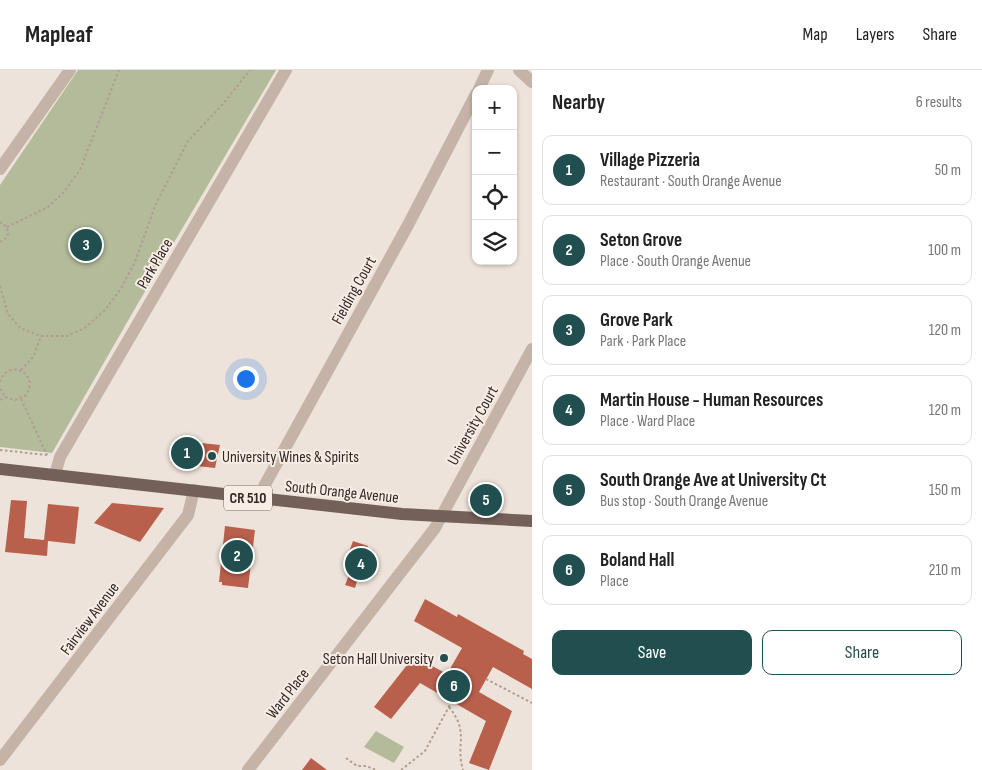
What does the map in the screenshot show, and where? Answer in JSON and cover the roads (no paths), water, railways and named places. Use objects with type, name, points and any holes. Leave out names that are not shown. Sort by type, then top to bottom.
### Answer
[{"type":"main road","name":"South Orange Avenue","points":[[0,469],[194,490],[256,499],[441,517],[532,521]]},
{"type":"street","points":[[0,169],[70,70]]},
{"type":"street","name":"Park Place","points":[[55,475],[60,457],[286,70]]},
{"type":"street","points":[[481,85],[488,70]]},
{"type":"street","points":[[519,70],[532,82]]},
{"type":"street","name":"Fielding Court","points":[[256,499],[408,225],[472,102]]},
{"type":"street","name":"University Court","points":[[441,517],[532,349]]},
{"type":"street","name":"Fairview Avenue","points":[[0,760],[188,515],[194,490]]},
{"type":"street","name":"Ward Place","points":[[248,770],[435,528],[441,517]]},
{"type":"place","name":"Grove Park","points":[[86,245]]},
{"type":"place","name":"Village Pizzeria","points":[[187,453]]},
{"type":"place","name":"University Wines & Spirits","points":[[212,456]]},
{"type":"place","name":"South Orange Ave at University Ct","points":[[486,500]]},
{"type":"place","name":"Seton Grove","points":[[237,556]]},
{"type":"place","name":"Martin House - Human Resources","points":[[361,564]]},
{"type":"place","name":"Seton Hall University","points":[[444,658]]},
{"type":"place","name":"Boland Hall","points":[[454,686]]}]
